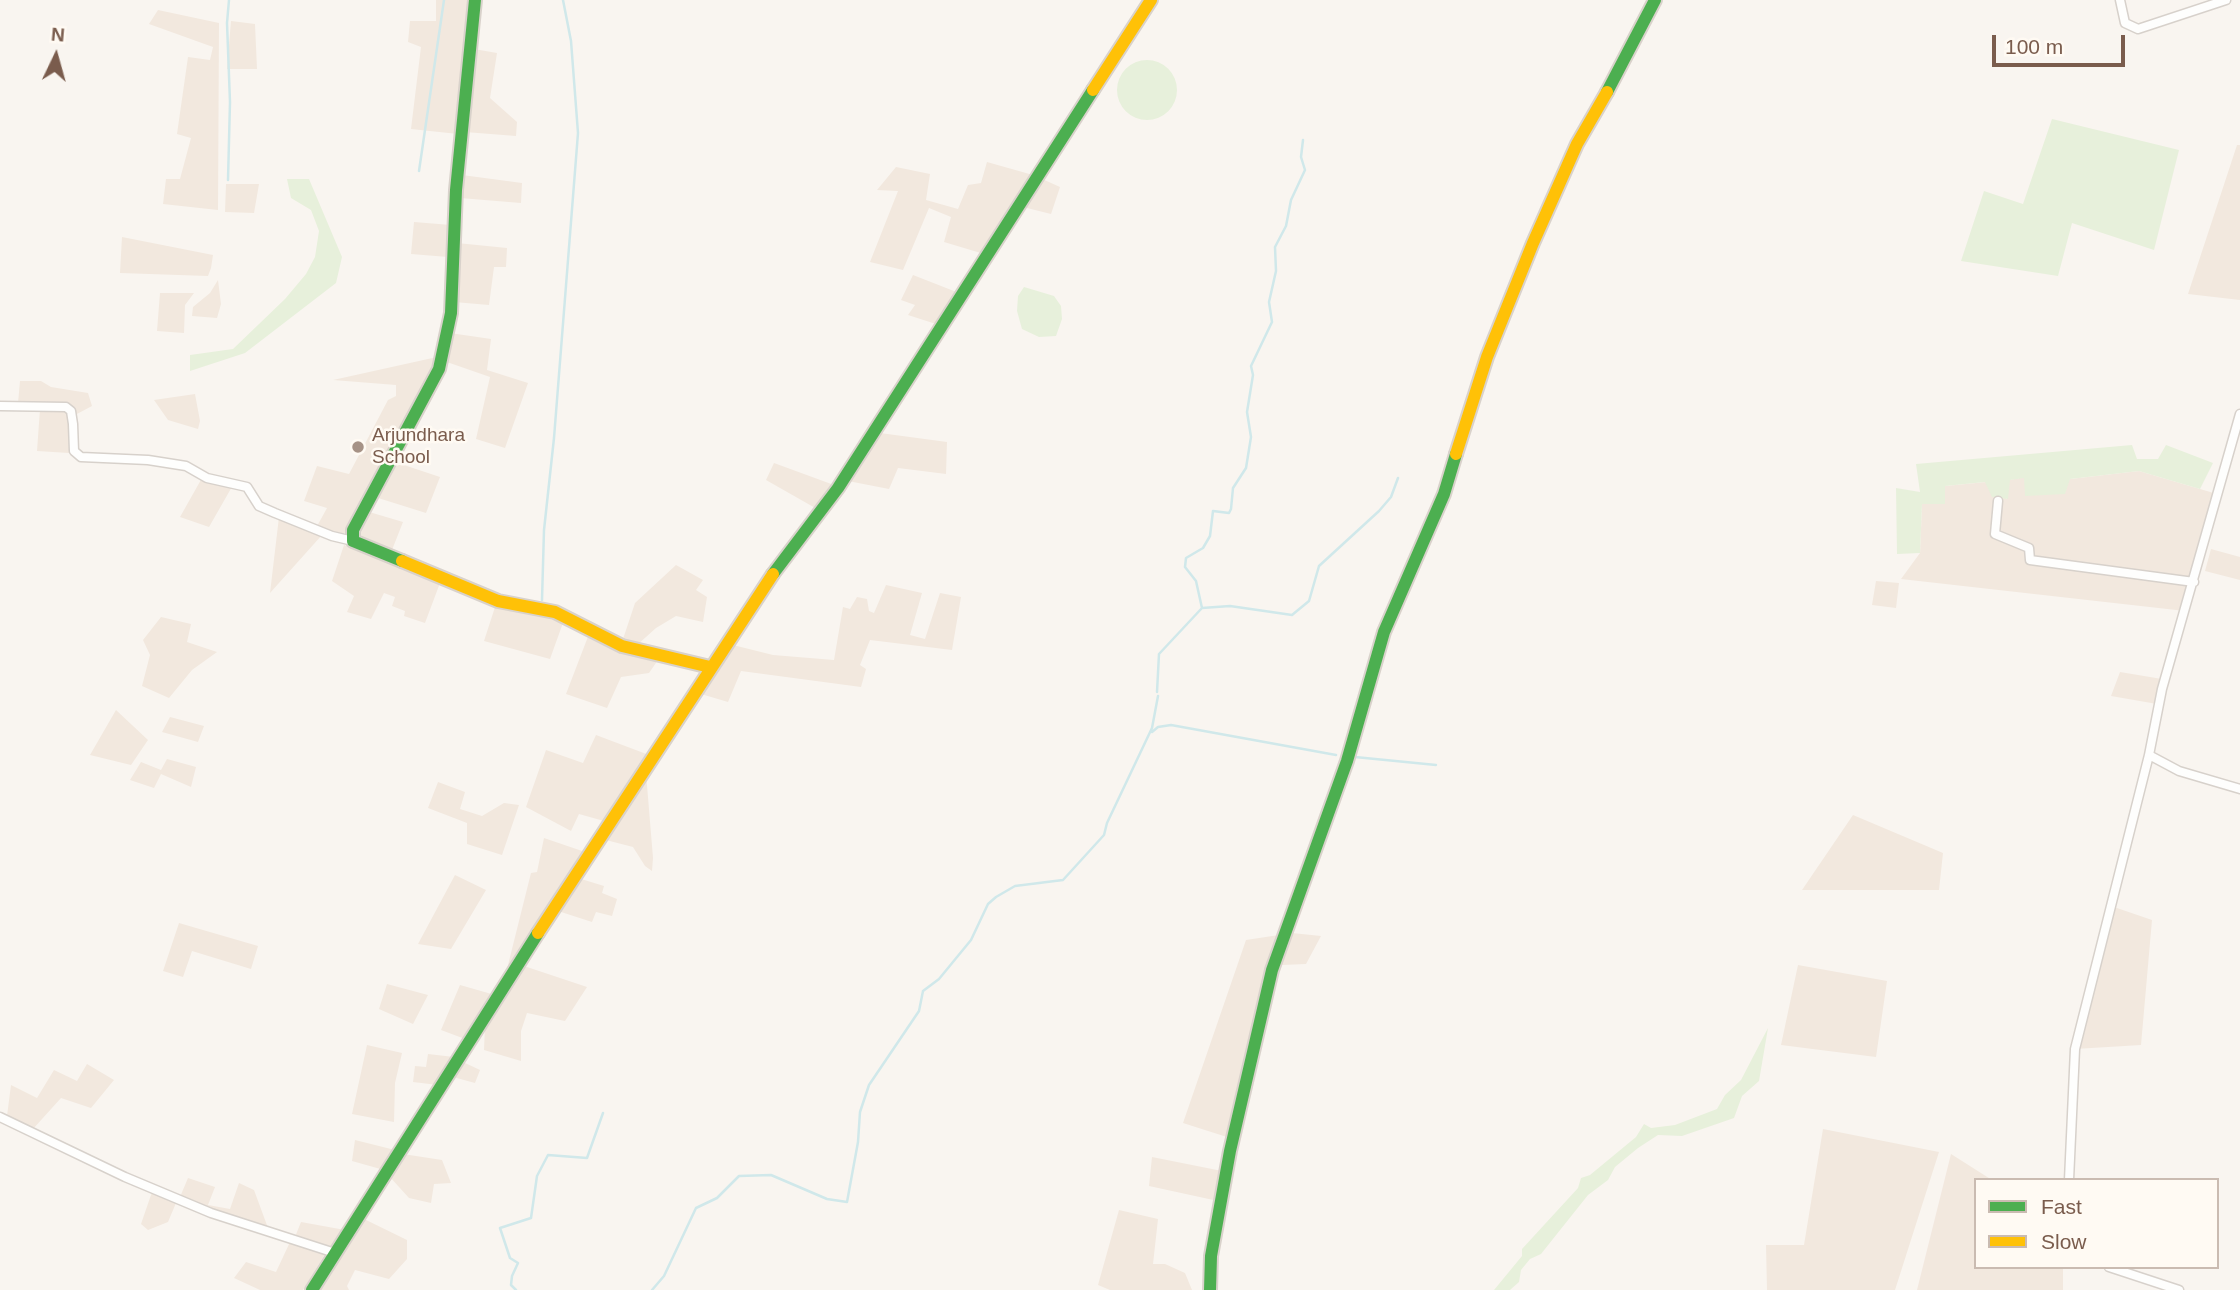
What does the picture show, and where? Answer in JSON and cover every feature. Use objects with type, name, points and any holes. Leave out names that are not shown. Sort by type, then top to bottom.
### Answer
[{"type":"street","points":[[353,541],[353,530],[439,369],[451,313],[456,190],[475,0]]},
{"type":"street","points":[[312,1290],[710,667],[785,555],[845,477],[1152,0]]},
{"type":"street","points":[[1210,1290],[1211,1256],[1230,1150],[1272,970],[1347,761],[1384,632],[1444,494],[1487,357],[1534,243],[1577,144],[1629,55],[1655,0]]},
{"type":"street","points":[[2120,0],[2125,23],[2138,29],[2226,0]]},
{"type":"street","points":[[0,406],[66,407],[71,411],[74,451],[81,457],[148,460],[186,466],[207,478],[247,487],[259,506],[275,513],[332,536],[353,541],[498,601],[555,612],[622,646],[710,667]]},
{"type":"street","points":[[2069,1178],[2075,1049],[2149,755],[2162,689],[2240,414]]},
{"type":"street","points":[[1998,501],[1995,534],[2029,548],[2030,561],[2194,582]]},
{"type":"street","points":[[2149,755],[2179,771],[2240,789]]},
{"type":"street","points":[[0,1117],[125,1177],[211,1213],[335,1253]]},
{"type":"street","points":[[2115,1269],[2179,1290]]},
{"type":"shaded area","points":[[436,0],[471,0],[458,134],[411,129],[421,47],[408,42],[410,21],[436,21]]},
{"type":"shaded area","points":[[158,10],[219,23],[218,210],[163,204],[166,179],[180,179],[191,138],[177,134],[188,57],[210,60],[213,47],[149,24]]},
{"type":"shaded area","points":[[231,21],[255,24],[257,69],[227,69]]},
{"type":"shaded area","points":[[474,49],[497,53],[490,98],[517,122],[516,136],[465,132]]},
{"type":"shaded area","points":[[2237,145],[2240,145],[2240,300],[2188,294]]},
{"type":"shaded area","points":[[987,162],[1033,175],[984,254],[944,242],[951,217],[929,208],[903,270],[870,262],[898,191],[877,190],[896,167],[930,174],[926,200],[958,209],[968,185],[981,183]]},
{"type":"shaded area","points":[[462,175],[522,183],[521,203],[460,198]]},
{"type":"shaded area","points":[[1040,178],[1060,187],[1051,214],[1023,207]]},
{"type":"shaded area","points":[[226,184],[259,184],[254,213],[225,212]]},
{"type":"shaded area","points":[[414,222],[451,225],[448,257],[411,254]]},
{"type":"shaded area","points":[[122,237],[213,255],[208,276],[120,273]]},
{"type":"shaded area","points":[[457,243],[507,248],[506,267],[494,267],[489,305],[454,302]]},
{"type":"shaded area","points":[[913,275],[959,293],[939,325],[908,315],[915,305],[901,300]]},
{"type":"shaded area","points":[[218,280],[221,304],[217,318],[192,316],[193,307],[210,293]]},
{"type":"shaded area","points":[[160,293],[194,293],[185,305],[184,333],[157,331]]},
{"type":"shaded area","points":[[450,333],[491,339],[487,370],[528,383],[505,448],[476,439],[490,377],[444,361]]},
{"type":"shaded area","points":[[437,357],[429,385],[350,529],[342,535],[316,528],[327,508],[304,501],[317,466],[349,474],[388,400],[396,396],[396,385],[333,380]]},
{"type":"shaded area","points":[[20,381],[41,381],[51,387],[88,393],[92,406],[75,415],[68,405],[18,403]]},
{"type":"shaded area","points":[[195,394],[200,421],[198,429],[168,420],[154,400]]},
{"type":"shaded area","points":[[40,409],[66,410],[70,414],[69,453],[37,451]]},
{"type":"shaded area","points":[[880,433],[947,442],[946,474],[898,468],[889,489],[848,481]]},
{"type":"shaded area","points":[[395,462],[440,477],[426,513],[375,497]]},
{"type":"shaded area","points":[[774,463],[834,485],[817,509],[766,480]]},
{"type":"shaded area","points":[[2139,471],[2217,494],[2185,611],[1901,579],[1920,553],[1922,504],[1945,486],[1986,482],[2007,499],[2009,480],[2025,477],[2025,496],[2070,479]]},
{"type":"shaded area","points":[[202,478],[233,485],[209,527],[180,517]]},
{"type":"shaded area","points":[[366,511],[403,522],[390,555],[360,540],[356,530]]},
{"type":"shaded area","points":[[279,517],[322,535],[270,593]]},
{"type":"shaded area","points":[[344,545],[440,583],[425,623],[404,616],[405,611],[392,606],[395,597],[384,593],[371,619],[347,612],[354,596],[332,581]]},
{"type":"shaded area","points":[[2211,549],[2240,557],[2240,580],[2205,571]]},
{"type":"shaded area","points":[[676,565],[703,580],[696,590],[707,597],[703,622],[676,616],[656,628],[636,646],[622,642],[635,603]]},
{"type":"shaded area","points":[[1876,581],[1899,583],[1896,608],[1872,605]]},
{"type":"shaded area","points":[[886,585],[922,593],[910,635],[925,639],[940,593],[961,597],[952,650],[870,640],[860,665],[866,669],[861,687],[741,671],[728,702],[701,694],[733,645],[773,655],[834,660],[843,607],[850,609],[857,597],[867,599],[869,611],[874,613]]},
{"type":"shaded area","points":[[496,604],[564,620],[550,659],[484,641]]},
{"type":"shaded area","points":[[161,617],[191,624],[187,642],[217,652],[192,670],[169,698],[142,686],[150,655],[143,640]]},
{"type":"shaded area","points":[[589,634],[658,660],[649,673],[621,677],[607,708],[566,694]]},
{"type":"shaded area","points":[[2120,672],[2162,679],[2157,704],[2111,696]]},
{"type":"shaded area","points":[[116,710],[148,740],[131,765],[90,755]]},
{"type":"shaded area","points":[[170,717],[204,726],[198,742],[162,732]]},
{"type":"shaded area","points":[[596,735],[649,755],[604,821],[579,814],[571,831],[526,807],[546,750],[583,763]]},
{"type":"shaded area","points":[[167,759],[196,767],[191,787],[161,774],[154,788],[130,780],[141,762],[161,770]]},
{"type":"shaded area","points":[[646,773],[652,871],[645,866],[633,847],[602,839]]},
{"type":"shaded area","points":[[438,782],[465,792],[460,809],[482,816],[504,803],[519,805],[502,855],[467,844],[467,823],[428,808]]},
{"type":"shaded area","points":[[1853,815],[1943,853],[1939,890],[1802,890]]},
{"type":"shaded area","points":[[544,838],[585,852],[504,981],[531,873],[537,872]]},
{"type":"shaded area","points":[[455,875],[486,890],[451,949],[418,944]]},
{"type":"shaded area","points":[[578,878],[604,886],[602,893],[617,899],[612,916],[596,912],[592,922],[558,911]]},
{"type":"shaded area","points":[[2114,907],[2152,920],[2141,1045],[2075,1049]]},
{"type":"shaded area","points":[[179,923],[258,946],[251,969],[192,951],[183,977],[163,971]]},
{"type":"shaded area","points":[[1292,933],[1321,936],[1306,964],[1282,965],[1249,1050],[1230,1138],[1183,1123],[1246,940]]},
{"type":"shaded area","points":[[1798,965],[1887,981],[1876,1057],[1781,1045]]},
{"type":"shaded area","points":[[524,966],[587,987],[565,1021],[527,1013],[521,1031],[521,1061],[484,1050],[485,1026]]},
{"type":"shaded area","points":[[387,984],[428,995],[413,1024],[379,1009]]},
{"type":"shaded area","points":[[460,985],[495,995],[465,1039],[441,1030]]},
{"type":"shaded area","points":[[367,1045],[402,1053],[395,1083],[394,1122],[352,1114]]},
{"type":"shaded area","points":[[428,1054],[454,1057],[438,1085],[413,1082],[415,1066],[426,1067]]},
{"type":"shaded area","points":[[463,1062],[480,1070],[475,1083],[453,1077]]},
{"type":"shaded area","points":[[87,1064],[114,1080],[91,1108],[61,1098],[33,1129],[7,1116],[11,1085],[37,1098],[54,1070],[77,1081]]},
{"type":"shaded area","points":[[1823,1129],[1939,1152],[1895,1290],[1767,1290],[1766,1245],[1804,1245]]},
{"type":"shaded area","points":[[355,1140],[395,1150],[384,1170],[352,1161]]},
{"type":"shaded area","points":[[403,1154],[442,1160],[451,1183],[434,1184],[431,1203],[409,1198],[389,1176]]},
{"type":"shaded area","points":[[1951,1154],[1989,1178],[1974,1178],[1974,1269],[2063,1269],[2063,1290],[1917,1290]]},
{"type":"shaded area","points":[[1152,1157],[1222,1171],[1218,1201],[1149,1186]]},
{"type":"shaded area","points":[[188,1178],[215,1187],[208,1205],[230,1209],[239,1183],[254,1190],[268,1228],[180,1197]]},
{"type":"shaded area","points":[[152,1192],[176,1203],[168,1222],[148,1230],[141,1224]]},
{"type":"shaded area","points":[[1119,1210],[1158,1219],[1153,1264],[1165,1264],[1185,1273],[1192,1290],[1110,1290],[1098,1285]]},
{"type":"shaded area","points":[[362,1218],[407,1240],[407,1259],[389,1279],[355,1270],[347,1286],[349,1290],[316,1290]]},
{"type":"shaded area","points":[[301,1222],[345,1230],[334,1247],[295,1237]]},
{"type":"shaded area","points":[[290,1242],[325,1254],[303,1290],[260,1290],[234,1278],[246,1262],[276,1272]]},
{"type":"green space","points":[[1147,60],[1168,69],[1177,90],[1168,111],[1147,120],[1126,111],[1117,90],[1126,69]]},
{"type":"green space","points":[[2052,119],[2179,150],[2154,250],[2072,223],[2058,276],[1961,261],[1984,191],[2023,204]]},
{"type":"green space","points":[[287,179],[309,179],[342,257],[336,283],[245,353],[190,371],[190,355],[233,349],[285,299],[306,274],[315,257],[319,231],[311,210],[291,198]]},
{"type":"green space","points":[[1024,287],[1054,296],[1061,306],[1062,319],[1056,336],[1039,337],[1022,329],[1017,311],[1018,296]]},
{"type":"green space","points":[[2132,445],[2137,459],[2158,459],[2166,445],[2213,463],[2200,489],[2139,471],[2070,479],[2065,494],[2025,496],[2024,478],[2010,480],[2008,499],[1992,497],[1985,482],[1945,486],[1945,504],[1922,504],[1920,553],[1897,554],[1896,488],[1920,492],[1916,464]]},
{"type":"green space","points":[[1768,1028],[1759,1081],[1742,1096],[1734,1118],[1682,1136],[1658,1135],[1638,1148],[1615,1167],[1608,1180],[1588,1195],[1541,1254],[1530,1259],[1521,1270],[1519,1282],[1510,1290],[1494,1290],[1522,1256],[1522,1249],[1578,1188],[1581,1178],[1590,1175],[1636,1137],[1644,1124],[1651,1128],[1675,1125],[1717,1109],[1725,1095],[1741,1080]]},
{"type":"waterway","points":[[228,180],[229,0]]},
{"type":"waterway","points":[[419,171],[444,0]]},
{"type":"waterway","points":[[542,600],[544,530],[554,438],[578,133],[571,41],[563,0]]},
{"type":"waterway","points":[[1157,692],[1159,654],[1202,608],[1196,581],[1185,567],[1186,558],[1203,548],[1210,536],[1213,511],[1229,513],[1233,488],[1246,468],[1251,437],[1247,412],[1253,375],[1251,366],[1272,322],[1269,302],[1276,271],[1275,247],[1286,226],[1291,200],[1305,170],[1301,157],[1303,140]]},
{"type":"waterway","points":[[1202,608],[1230,606],[1292,615],[1309,601],[1319,566],[1379,511],[1391,497],[1398,478]]},
{"type":"waterway","points":[[652,1290],[664,1276],[696,1208],[717,1198],[739,1176],[771,1175],[827,1199],[847,1202],[858,1142],[860,1112],[869,1085],[919,1011],[923,991],[939,979],[971,940],[988,904],[996,897],[1015,886],[1063,880],[1104,835],[1107,823],[1152,728],[1158,696]]},
{"type":"waterway","points":[[1152,732],[1158,727],[1171,725],[1336,755]]},
{"type":"waterway","points":[[1355,757],[1436,765]]},
{"type":"waterway","points":[[516,1290],[511,1285],[518,1263],[510,1258],[500,1228],[531,1218],[537,1176],[548,1155],[587,1158],[603,1113]]},
{"type":"traffic: fast","points":[[402,561],[353,541],[353,530],[439,369],[451,313],[456,190],[475,0]]},
{"type":"traffic: fast","points":[[1607,92],[1655,0]]},
{"type":"traffic: fast","points":[[773,574],[838,488],[1093,90]]},
{"type":"traffic: fast","points":[[1210,1290],[1211,1256],[1230,1151],[1272,970],[1347,761],[1384,632],[1444,494],[1456,454]]},
{"type":"traffic: fast","points":[[312,1290],[538,933]]},
{"type":"traffic: slow","points":[[1093,90],[1151,0]]},
{"type":"traffic: slow","points":[[1456,454],[1487,357],[1533,243],[1577,144],[1607,92]]},
{"type":"traffic: slow","points":[[402,561],[498,601],[555,612],[622,646],[710,667]]},
{"type":"traffic: slow","points":[[538,933],[773,574]]},
{"type":"place","name":"Arjundhara School","points":[[358,447]]}]
